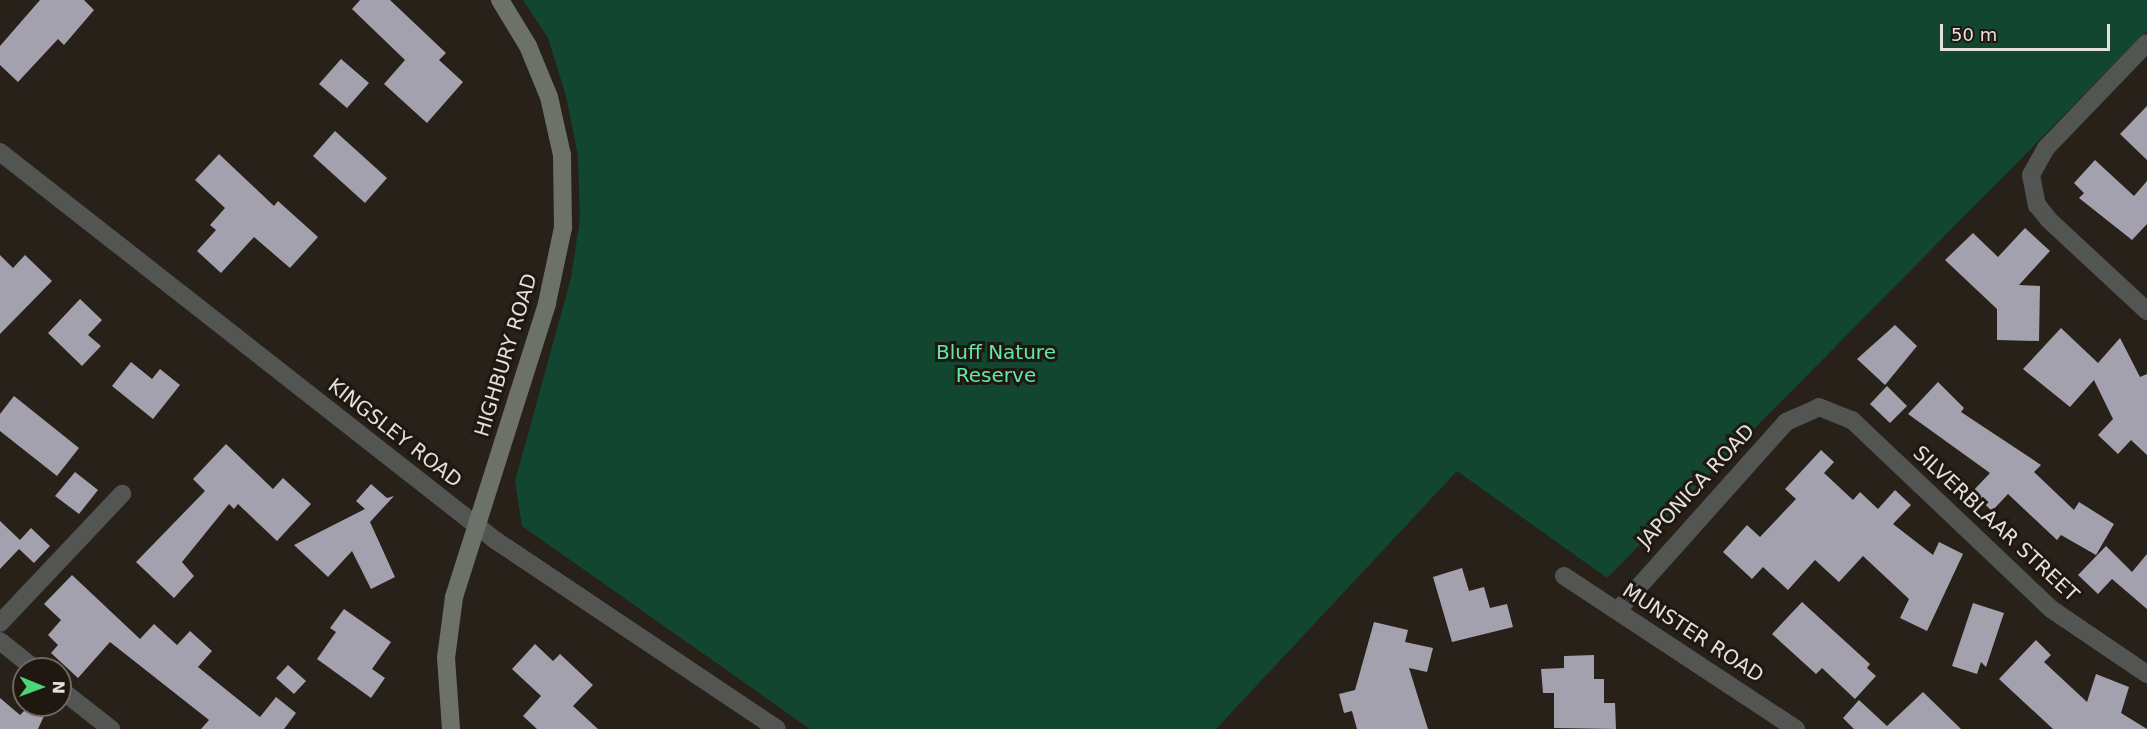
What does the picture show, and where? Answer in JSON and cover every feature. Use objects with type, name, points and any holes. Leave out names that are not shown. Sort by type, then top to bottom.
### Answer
[{"type":"street","name":"HIGHBURY ROAD","points":[[451,729],[447,628],[476,525],[547,303],[563,228],[562,156],[549,97],[528,46],[500,0]]},
{"type":"street","points":[[2147,43],[2046,148],[2031,175],[2037,205],[2049,220],[2147,311]]},
{"type":"street","name":"KINGSLEY ROAD","points":[[0,152],[476,525],[777,729]]},
{"type":"street","name":"JAPONICA ROAD","points":[[1618,610],[1786,422],[1819,407]]},
{"type":"street","name":"SILVERBLAAR STREET","points":[[1819,407],[1852,420],[2051,609],[2147,674]]},
{"type":"street","points":[[0,623],[122,494]]},
{"type":"street","name":"MUNSTER ROAD","points":[[1564,576],[1796,729]]},
{"type":"street","points":[[0,642],[19,657]]},
{"type":"street","points":[[72,698],[111,729]]},
{"type":"green space","name":"Bluff Nature Reserve","points":[[523,0],[2147,0],[2147,31],[1607,578],[1457,471],[1216,729],[810,729],[522,526],[515,481],[571,278],[580,219],[578,156],[566,96],[548,38]]},
{"type":"building","points":[[40,0],[84,0],[94,10],[64,45],[58,39],[18,82],[0,65],[0,46]]},
{"type":"building","points":[[360,0],[390,0],[446,53],[439,60],[463,82],[427,123],[384,84],[405,60],[352,9]]},
{"type":"building","points":[[341,59],[369,83],[347,108],[319,84]]},
{"type":"building","points":[[2147,106],[2147,160],[2120,134]]},
{"type":"building","points":[[335,131],[387,178],[365,203],[313,156]]},
{"type":"building","points":[[219,154],[274,206],[278,201],[318,237],[290,268],[254,237],[221,273],[197,251],[216,230],[210,225],[225,208],[195,180]]},
{"type":"building","points":[[2095,160],[2134,196],[2147,181],[2147,224],[2132,240],[2079,198],[2084,193],[2074,183]]},
{"type":"building","points":[[2025,228],[2050,251],[2019,285],[2040,286],[2039,341],[1997,340],[1997,309],[1945,260],[1973,233],[1998,257]]},
{"type":"building","points":[[0,255],[13,268],[25,255],[52,281],[0,334]]},
{"type":"building","points":[[80,299],[102,320],[88,335],[101,346],[82,366],[48,333]]},
{"type":"building","points":[[1895,325],[1917,346],[1885,385],[1857,359]]},
{"type":"building","points":[[2061,328],[2098,363],[2120,338],[2140,377],[2147,374],[2147,455],[2131,440],[2118,454],[2098,435],[2113,419],[2094,380],[2070,407],[2023,369]]},
{"type":"building","points":[[131,362],[152,379],[160,369],[180,385],[153,419],[112,386]]},
{"type":"building","points":[[1938,382],[1964,408],[1961,412],[2041,465],[2034,472],[2074,510],[2079,502],[2114,524],[2096,555],[2061,535],[2057,540],[2008,494],[1992,511],[1972,492],[1990,473],[1908,414]]},
{"type":"building","points":[[1887,386],[1907,406],[1890,423],[1870,404]]},
{"type":"building","points":[[14,396],[79,448],[57,476],[0,431],[0,414]]},
{"type":"building","points":[[226,444],[273,489],[283,478],[311,504],[277,541],[238,504],[234,509],[229,504],[182,562],[194,576],[174,598],[136,562],[205,491],[193,479]]},
{"type":"building","points":[[1821,450],[1834,462],[1824,473],[1853,500],[1860,492],[1878,509],[1895,490],[1911,505],[1893,524],[1933,555],[1939,542],[1963,554],[1927,631],[1900,618],[1909,599],[1863,556],[1839,582],[1815,560],[1788,590],[1763,567],[1752,579],[1723,552],[1747,525],[1760,537],[1796,499],[1785,489]]},
{"type":"building","points":[[75,472],[98,490],[79,514],[55,496]]},
{"type":"building","points":[[371,484],[387,498],[394,496],[370,522],[395,577],[371,589],[352,551],[328,577],[294,545],[365,509],[356,501]]},
{"type":"building","points":[[0,521],[20,540],[31,528],[50,546],[34,563],[19,549],[0,569]]},
{"type":"building","points":[[2106,546],[2132,572],[2147,554],[2147,609],[2112,579],[2098,594],[2078,575]]},
{"type":"building","points":[[1462,568],[1469,591],[1484,587],[1490,608],[1507,604],[1513,627],[1452,642],[1433,577]]},
{"type":"building","points":[[72,575],[140,639],[154,624],[177,645],[190,631],[212,651],[198,667],[260,717],[276,697],[296,713],[284,729],[201,729],[209,720],[110,642],[78,678],[72,672],[72,657],[55,657],[51,653],[58,645],[48,635],[61,620],[44,604]]},
{"type":"building","points":[[1802,602],[1870,664],[1867,668],[1876,676],[1855,699],[1822,668],[1816,674],[1772,634]]},
{"type":"building","points":[[1973,603],[2004,613],[1986,667],[1981,662],[1977,674],[1952,666]]},
{"type":"building","points":[[344,609],[391,642],[372,669],[385,678],[371,698],[317,659],[336,632],[330,628]]},
{"type":"building","points":[[1374,622],[1408,630],[1405,642],[1433,648],[1427,672],[1409,668],[1428,729],[1357,729],[1352,711],[1344,713],[1339,694],[1355,690]]},
{"type":"building","points":[[2036,640],[2051,655],[2044,662],[2087,702],[2096,674],[2129,687],[2121,713],[2147,729],[2053,729],[1999,679]]},
{"type":"building","points":[[535,644],[553,661],[560,654],[593,685],[573,706],[598,729],[537,729],[523,716],[541,696],[512,669]]},
{"type":"building","points":[[1594,655],[1594,679],[1604,679],[1604,703],[1615,703],[1616,729],[1554,728],[1554,693],[1543,693],[1541,669],[1564,668],[1564,656]]},
{"type":"building","points":[[288,665],[306,681],[294,694],[276,678]]},
{"type":"building","points":[[1923,692],[1961,729],[1854,729],[1843,718],[1859,700],[1887,726]]},
{"type":"building","points":[[0,698],[12,708],[12,717],[44,717],[38,729],[0,729]]}]
